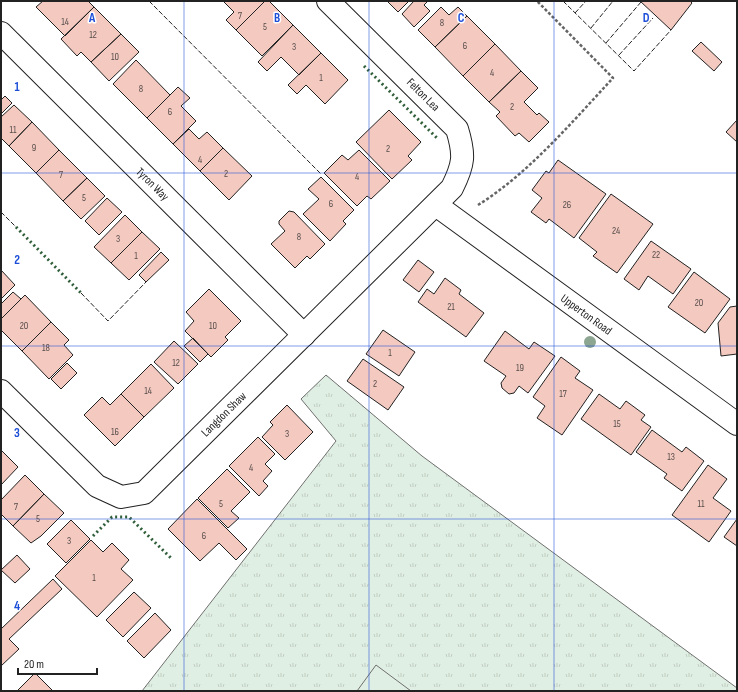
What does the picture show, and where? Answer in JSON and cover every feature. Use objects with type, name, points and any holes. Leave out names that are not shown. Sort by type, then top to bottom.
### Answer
[{"type":"street","name":"Felton Lea","points":[[328,1],[457,130],[463,148],[461,171],[452,188],[436,205]]},
{"type":"street","name":"Tyron Way","points":[[1,33],[304,335]]},
{"type":"street","name":"Upperton Road","points":[[436,205],[737,424]]},
{"type":"street","name":"Langdon Shaw","points":[[1,391],[97,486],[121,497],[144,493],[436,205]]},
{"type":"path","points":[[455,220],[489,198],[547,149],[613,78],[537,1]]},
{"type":"green space","points":[[326,375],[422,456],[737,688],[737,691],[142,691],[336,441],[301,399]]},
{"type":"green space","points":[[376,665],[411,691],[357,691]]},
{"type":"building","points":[[43,1],[88,1],[94,7],[65,36],[36,7]]},
{"type":"building","points":[[223,1],[265,1],[236,30],[226,20],[234,12]]},
{"type":"building","points":[[265,1],[269,1],[293,25],[262,56],[236,30]]},
{"type":"building","points":[[387,1],[409,1],[398,12]]},
{"type":"building","points":[[414,1],[428,1],[424,5],[430,11],[414,27],[402,14]]},
{"type":"building","points":[[640,1],[690,1],[692,3],[671,30]]},
{"type":"building","points":[[94,7],[121,34],[91,62],[81,52],[77,56],[61,39]]},
{"type":"building","points":[[441,7],[449,15],[458,7],[467,16],[435,47],[418,30]]},
{"type":"building","points":[[467,16],[495,44],[463,76],[435,47]]},
{"type":"building","points":[[293,25],[321,53],[299,75],[281,57],[267,71],[258,62]]},
{"type":"building","points":[[121,34],[139,52],[109,81],[91,62]]},
{"type":"building","points":[[701,42],[722,62],[714,71],[692,51]]},
{"type":"building","points":[[495,44],[521,71],[489,102],[463,76]]},
{"type":"building","points":[[321,53],[348,80],[325,104],[306,85],[297,94],[288,85]]},
{"type":"building","points":[[136,60],[170,95],[147,118],[113,84]]},
{"type":"building","points":[[521,71],[538,88],[524,102],[537,115],[539,113],[549,122],[529,142],[519,133],[515,136],[496,116],[500,112],[489,102]]},
{"type":"building","points":[[178,87],[190,98],[181,106],[196,121],[173,144],[147,118]]},
{"type":"building","points":[[5,96],[12,103],[1,114],[1,100]]},
{"type":"building","points":[[14,105],[32,122],[9,146],[1,138],[1,117]]},
{"type":"building","points":[[389,110],[421,142],[408,156],[412,160],[392,179],[356,142]]},
{"type":"building","points":[[737,120],[737,142],[726,132]]},
{"type":"building","points":[[32,122],[59,150],[36,173],[9,146]]},
{"type":"building","points":[[189,129],[199,139],[207,132],[223,148],[200,171],[173,144]]},
{"type":"building","points":[[223,148],[252,176],[229,200],[200,171]]},
{"type":"building","points":[[59,150],[87,178],[63,201],[36,173]]},
{"type":"building","points":[[359,150],[390,181],[371,199],[367,196],[357,206],[324,173],[342,155],[348,160]]},
{"type":"building","points":[[558,160],[606,194],[574,238],[549,219],[546,223],[531,212],[542,198],[532,190],[546,171],[549,173]]},
{"type":"building","points":[[321,177],[354,210],[343,221],[346,224],[330,241],[303,214],[319,199],[308,189]]},
{"type":"building","points":[[87,178],[105,196],[81,219],[63,201]]},
{"type":"building","points":[[611,194],[653,224],[617,273],[593,256],[597,252],[579,238]]},
{"type":"building","points":[[107,198],[122,212],[99,235],[85,221]]},
{"type":"building","points":[[289,211],[294,212],[325,244],[310,259],[307,256],[295,268],[271,244],[285,231],[279,224],[279,221]]},
{"type":"building","points":[[125,215],[142,232],[111,263],[94,247]]},
{"type":"building","points":[[142,232],[160,249],[129,280],[111,263]]},
{"type":"building","points":[[651,241],[691,269],[673,294],[648,276],[639,290],[624,279]]},
{"type":"building","points":[[161,252],[169,260],[146,282],[139,275]]},
{"type":"building","points":[[418,260],[434,272],[419,292],[403,280]]},
{"type":"building","points":[[1,270],[15,285],[1,299]]},
{"type":"building","points":[[694,272],[730,299],[705,333],[668,307]]},
{"type":"building","points":[[445,278],[461,290],[459,294],[484,313],[466,337],[418,302],[427,289],[434,294]]},
{"type":"building","points":[[209,289],[241,321],[225,337],[228,340],[211,357],[185,331],[194,321],[186,312]]},
{"type":"building","points":[[13,292],[21,299],[1,319],[1,304]]},
{"type":"building","points":[[25,295],[51,322],[22,351],[1,330],[1,319]]},
{"type":"building","points":[[737,306],[737,354],[721,356],[718,323],[730,307]]},
{"type":"building","points":[[51,322],[69,340],[64,345],[73,355],[49,379],[22,351]]},
{"type":"building","points":[[383,330],[415,352],[399,376],[366,354]]},
{"type":"building","points":[[505,331],[529,349],[534,342],[555,356],[528,393],[519,386],[514,393],[509,394],[502,388],[501,383],[506,376],[484,361]]},
{"type":"building","points":[[193,338],[208,354],[200,362],[184,346]]},
{"type":"building","points":[[174,341],[198,364],[178,384],[154,362]]},
{"type":"building","points":[[561,357],[580,371],[575,378],[593,390],[562,435],[537,418],[545,406],[533,397]]},
{"type":"building","points":[[363,359],[404,387],[388,410],[347,381]]},
{"type":"building","points":[[67,363],[77,373],[61,389],[51,379]]},
{"type":"building","points":[[151,364],[174,388],[144,417],[121,394]]},
{"type":"building","points":[[121,394],[144,417],[115,446],[84,415],[102,397],[110,405]]},
{"type":"building","points":[[599,394],[620,409],[626,401],[645,415],[641,420],[651,427],[631,455],[581,419]]},
{"type":"building","points":[[287,405],[313,432],[285,460],[262,437],[273,425],[270,422]]},
{"type":"building","points":[[652,430],[682,452],[686,447],[704,461],[682,491],[664,478],[667,474],[636,452]]},
{"type":"building","points":[[258,437],[275,454],[265,464],[272,471],[263,481],[268,486],[259,496],[229,466]]},
{"type":"building","points":[[1,450],[18,467],[1,485]]},
{"type":"building","points":[[708,465],[727,479],[713,498],[731,511],[709,542],[672,515]]},
{"type":"building","points":[[227,469],[250,492],[231,511],[239,518],[228,528],[198,498]]},
{"type":"building","points":[[25,475],[44,494],[13,526],[1,514],[1,500]]},
{"type":"building","points":[[44,494],[64,513],[41,536],[31,543],[13,526]]},
{"type":"building","points":[[197,499],[247,549],[236,560],[219,543],[200,561],[168,529]]},
{"type":"building","points":[[737,519],[737,546],[724,537]]},
{"type":"building","points":[[71,520],[90,539],[66,563],[47,544]]},
{"type":"building","points":[[91,540],[103,552],[112,543],[129,560],[121,569],[133,580],[97,617],[55,576]]},
{"type":"building","points":[[17,555],[30,569],[15,583],[1,570]]},
{"type":"building","points":[[53,579],[62,589],[9,639],[19,649],[1,666],[1,629]]},
{"type":"building","points":[[134,592],[151,608],[123,637],[106,620]]},
{"type":"building","points":[[155,613],[171,630],[144,658],[127,641]]},
{"type":"building","points":[[35,673],[53,691],[17,691]]},
{"type":"hedge","points":[[364,66],[438,139]]},
{"type":"hedge","points":[[16,227],[81,293]]},
{"type":"hedge","points":[[93,536],[112,517],[129,517],[172,559]]},
{"type":"fence","points":[[149,1],[321,174]]},
{"type":"fence","points":[[563,1],[634,71],[671,30]]},
{"type":"fence","points":[[575,13],[586,1]]},
{"type":"fence","points":[[591,28],[613,1]]},
{"type":"fence","points":[[606,43],[641,2]]},
{"type":"fence","points":[[619,55],[653,18]]},
{"type":"fence","points":[[1,212],[16,227]]},
{"type":"fence","points":[[81,293],[108,321],[146,282]]}]
